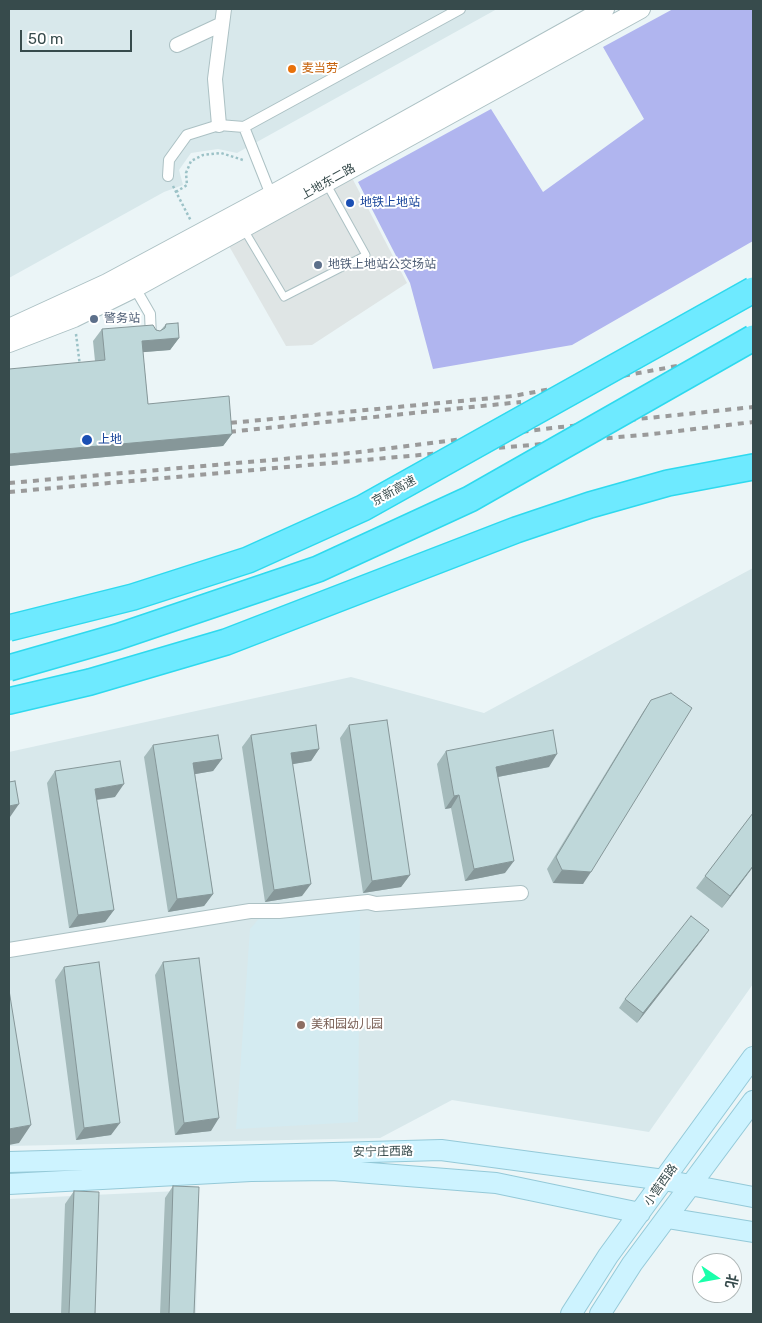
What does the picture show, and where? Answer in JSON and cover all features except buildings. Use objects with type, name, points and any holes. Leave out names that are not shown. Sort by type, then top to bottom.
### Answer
[{"type":"highway","name":"京新高速","points":[[9,628],[134,598],[248,560],[363,508],[753,290]]},
{"type":"highway","points":[[9,668],[117,637],[318,569],[470,498],[753,338]]},
{"type":"highway","points":[[9,701],[90,682],[226,642],[516,530],[590,504],[668,483],[753,467]]},
{"type":"main road","name":"小营西路","points":[[571,1314],[608,1256],[753,1056]]},
{"type":"main road","name":"小营西路","points":[[600,1314],[632,1264],[753,1101]]},
{"type":"main road","name":"安宁庄西路","points":[[9,1162],[441,1150],[664,1180],[753,1197]]},
{"type":"main road","points":[[9,1184],[251,1171],[332,1170],[496,1183],[640,1213]]},
{"type":"main road","points":[[668,1218],[753,1232]]},
{"type":"street","points":[[219,125],[215,79],[224,9]]},
{"type":"street","points":[[168,176],[169,160],[187,135],[219,125],[244,127],[460,9]]},
{"type":"street","name":"上地东二路","points":[[9,328],[107,283],[198,234],[239,222],[271,195],[322,176],[605,9]]},
{"type":"street","name":"上地东二路","points":[[9,343],[74,318],[134,288],[239,222],[322,176],[641,9]]},
{"type":"street","points":[[177,45],[222,24]]},
{"type":"street","points":[[244,127],[271,195]]},
{"type":"street","points":[[134,288],[150,314],[151,337]]},
{"type":"street","points":[[9,950],[250,911],[279,911],[368,902],[376,904],[521,893]]},
{"type":"street","points":[[640,1213],[668,1218]]},
{"type":"lane","points":[[239,222],[284,297],[366,255],[322,176]]},
{"type":"path","points":[[176,192],[187,185],[186,173],[191,161],[204,155],[222,153],[249,162],[257,160]]},
{"type":"path","points":[[168,176],[198,234]]},
{"type":"path","points":[[74,318],[81,372]]},
{"type":"shaded area","points":[[9,9],[497,9],[237,153],[218,149],[191,153],[179,170],[183,185],[164,192],[9,278]]},
{"type":"shaded area","points":[[673,9],[753,9],[753,241],[572,345],[433,369],[410,283],[358,182],[491,109],[543,192],[644,119],[603,47]]},
{"type":"shaded area","name":"地铁上地站公交场站","points":[[350,174],[407,283],[312,345],[286,346],[229,246]]},
{"type":"shaded area","points":[[753,568],[753,984],[649,1132],[452,1100],[380,1138],[9,1146],[9,752],[351,677],[484,713]]},
{"type":"shaded area","name":"美和园幼儿园","points":[[360,909],[358,1122],[236,1129],[250,929],[262,915]]},
{"type":"shaded area","points":[[199,1190],[196,1314],[9,1314],[9,1199]]},
{"type":"railway","points":[[219,424],[513,396],[753,352]]},
{"type":"railway","points":[[218,433],[521,402]]},
{"type":"railway","points":[[9,483],[351,453],[552,428],[753,407]]},
{"type":"railway","points":[[9,492],[653,434],[753,422]]},
{"type":"place","name":"麦当劳","points":[[292,69]]},
{"type":"place","name":"地铁上地站","points":[[350,203]]},
{"type":"place","name":"地铁上地站公交场站","points":[[318,265]]},
{"type":"place","name":"警务站","points":[[94,319]]},
{"type":"place","name":"上地","points":[[87,440]]},
{"type":"place","name":"美和园幼儿园","points":[[301,1025]]}]
